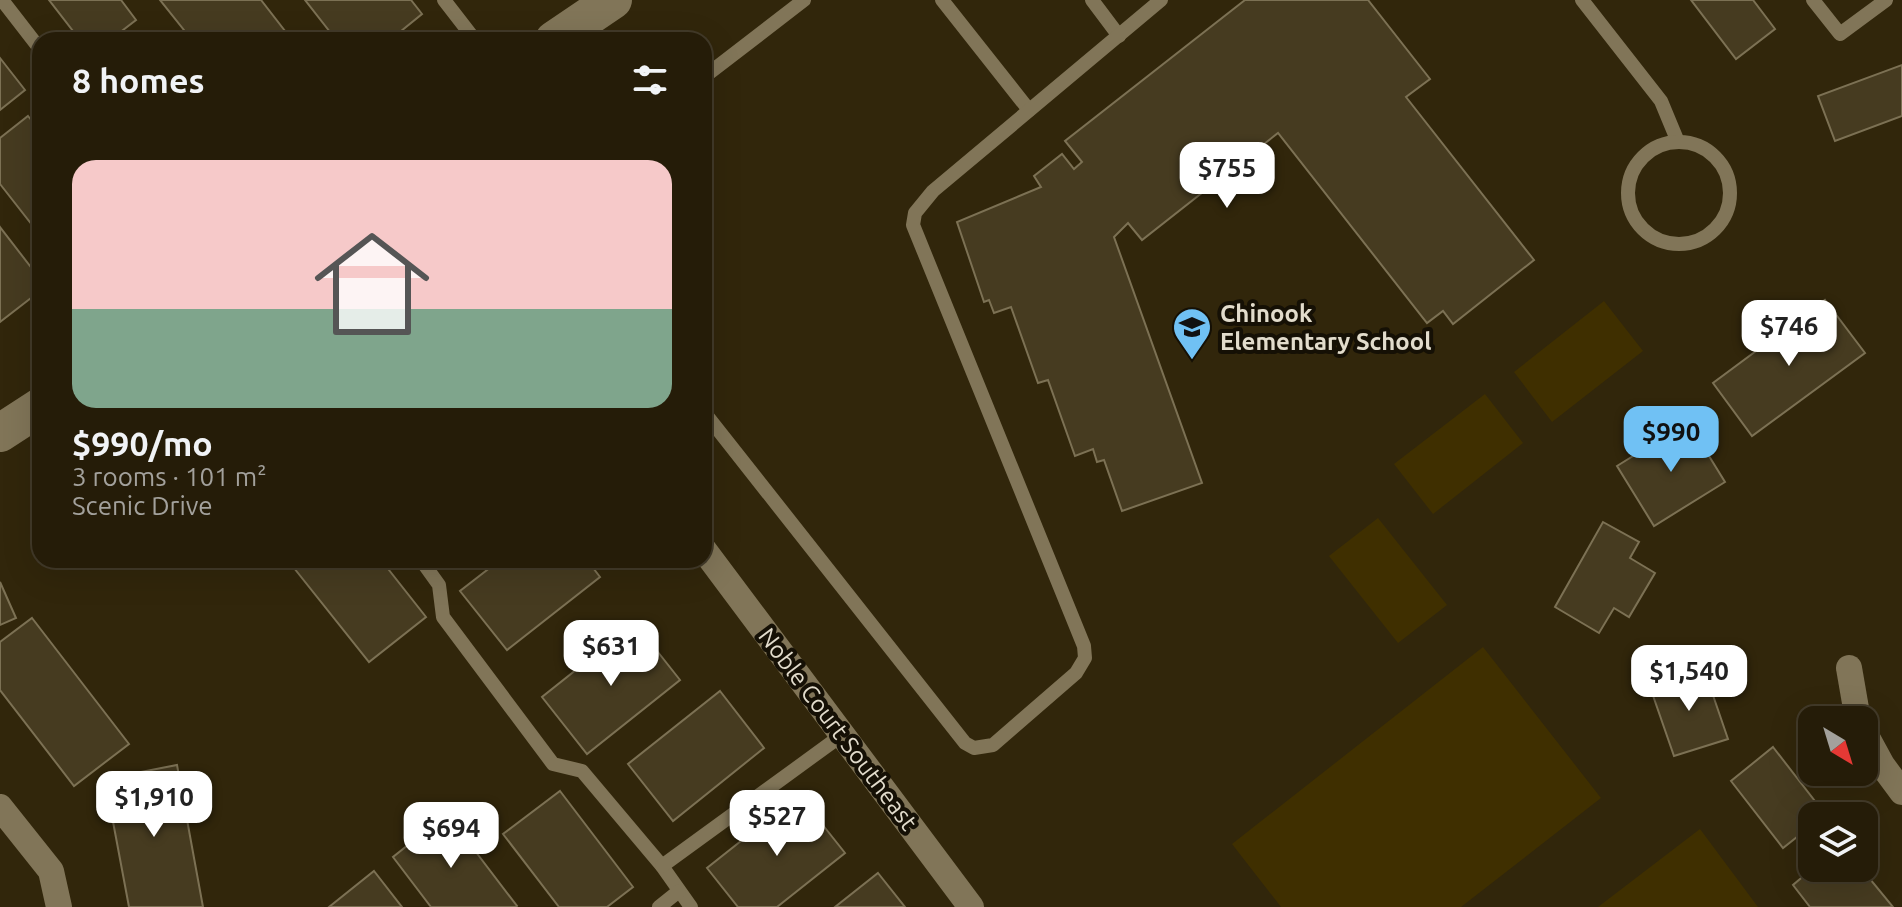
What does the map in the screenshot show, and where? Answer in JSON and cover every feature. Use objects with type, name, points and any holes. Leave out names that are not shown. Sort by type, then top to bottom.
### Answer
[{"type":"main road","points":[[565,32],[606,2]]},
{"type":"main road","points":[[0,433],[32,412]]},
{"type":"street","name":"Noble Court Southeast","points":[[712,561],[971,907]]},
{"type":"street","points":[[1849,668],[1856,706]]},
{"type":"street","points":[[1878,758],[1902,792]]},
{"type":"street","points":[[0,807],[51,871],[59,907]]},
{"type":"lane","points":[[2,0],[32,39]]},
{"type":"lane","points":[[444,0],[469,32]]},
{"type":"lane","points":[[712,71],[804,0]]},
{"type":"lane","points":[[942,0],[1029,110]]},
{"type":"lane","points":[[1092,0],[1119,36]]},
{"type":"lane","points":[[712,422],[965,743],[974,748],[993,745],[1076,673],[1085,658],[1084,646],[913,225],[915,213],[933,191],[1119,36],[1142,6],[1161,0]]},
{"type":"lane","points":[[1582,0],[1661,101],[1678,142]]},
{"type":"lane","points":[[1813,0],[1840,34],[1886,0]]},
{"type":"lane","points":[[1678,142],[1694,144],[1720,162],[1730,192],[1728,208],[1710,234],[1680,244],[1664,242],[1638,224],[1630,210],[1628,194],[1637,164],[1662,145],[1678,142]]},
{"type":"lane","points":[[427,568],[439,585],[443,617],[553,764],[582,771],[662,866],[691,907]]},
{"type":"lane","points":[[662,866],[842,735]]},
{"type":"lane","points":[[659,907],[679,891]]},
{"type":"shaded area","points":[[1604,301],[1643,351],[1552,422],[1514,372]]},
{"type":"shaded area","points":[[1485,394],[1523,443],[1433,514],[1394,464]]},
{"type":"shaded area","points":[[1378,518],[1447,605],[1398,643],[1329,556]]},
{"type":"shaded area","points":[[1483,647],[1601,798],[1461,907],[1281,907],[1232,844]]},
{"type":"shaded area","points":[[1700,829],[1758,907],[1598,907]]},
{"type":"building","points":[[49,0],[121,0],[136,20],[120,32],[74,32]]},
{"type":"building","points":[[160,0],[261,0],[286,32],[186,32]]},
{"type":"building","points":[[305,0],[411,0],[422,14],[400,32],[330,32]]},
{"type":"building","points":[[1245,0],[1368,0],[1430,79],[1406,97],[1534,260],[1453,324],[1443,311],[1427,323],[1278,133],[1142,240],[1128,223],[1114,237],[1202,483],[1122,511],[1104,460],[1097,462],[1093,449],[1075,456],[1048,380],[1038,383],[1011,307],[994,313],[989,300],[984,302],[957,222],[1041,187],[1034,176],[1062,154],[1074,169],[1082,162],[1065,141]]},
{"type":"building","points":[[1691,0],[1753,0],[1775,29],[1736,59]]},
{"type":"building","points":[[0,58],[25,90],[0,110]]},
{"type":"building","points":[[1902,65],[1902,116],[1835,141],[1818,96]]},
{"type":"building","points":[[28,116],[32,121],[32,225],[0,184],[0,138]]},
{"type":"building","points":[[0,227],[32,269],[32,297],[0,322]]},
{"type":"building","points":[[1825,300],[1865,353],[1752,436],[1713,383]]},
{"type":"building","points":[[1688,422],[1725,482],[1654,526],[1617,466]]},
{"type":"building","points":[[1603,522],[1639,542],[1630,558],[1655,573],[1629,617],[1614,608],[1599,633],[1555,607]]},
{"type":"building","points":[[294,568],[387,568],[426,617],[369,662]]},
{"type":"building","points":[[490,568],[593,568],[600,577],[507,650],[460,591]]},
{"type":"building","points":[[0,582],[16,618],[0,625]]},
{"type":"building","points":[[32,618],[129,744],[74,786],[0,690],[0,642]]},
{"type":"building","points":[[635,623],[680,680],[587,754],[542,697]]},
{"type":"building","points":[[1704,669],[1728,739],[1674,756],[1650,687]]},
{"type":"building","points":[[720,691],[764,748],[673,821],[628,764]]},
{"type":"building","points":[[1773,747],[1798,779],[1798,786],[1803,786],[1816,802],[1798,802],[1798,836],[1783,848],[1731,781]]},
{"type":"building","points":[[177,765],[203,907],[129,907],[105,779]]},
{"type":"building","points":[[560,791],[633,887],[607,907],[559,907],[503,834]]},
{"type":"building","points":[[799,795],[845,853],[777,907],[738,907],[707,868]]},
{"type":"building","points":[[447,814],[516,907],[431,907],[393,857]]},
{"type":"building","points":[[374,871],[402,907],[329,907]]},
{"type":"building","points":[[878,873],[905,907],[835,907]]},
{"type":"building","points":[[1798,881],[1872,882],[1893,907],[1810,907],[1793,885]]},
{"type":"place","name":"Chinook Elementary School","points":[[1192,361]]}]
